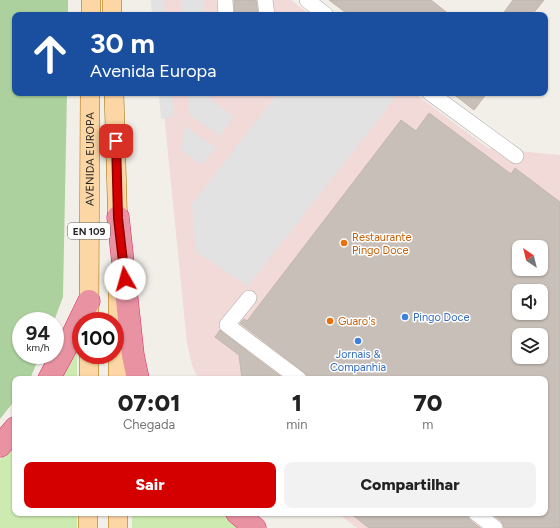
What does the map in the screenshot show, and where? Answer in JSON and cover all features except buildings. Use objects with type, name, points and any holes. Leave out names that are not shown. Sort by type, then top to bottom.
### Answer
[{"type":"highway","points":[[118,218],[133,355],[137,376]]},
{"type":"highway","points":[[51,376],[71,338],[89,311]]},
{"type":"highway","points":[[0,446],[12,432]]},
{"type":"highway","points":[[241,516],[255,528]]},
{"type":"main road","points":[[91,0],[91,12]]},
{"type":"main road","points":[[112,0],[112,12]]},
{"type":"main road","name":"AVENIDA EUROPA","points":[[89,311],[90,96]]},
{"type":"main road","name":"EN 109","points":[[114,96],[118,218],[118,376]]},
{"type":"main road","points":[[88,376],[89,364]]},
{"type":"main road","points":[[88,516],[88,528]]},
{"type":"main road","points":[[118,516],[118,528]]},
{"type":"lane","points":[[225,0],[226,12]]},
{"type":"lane","points":[[265,0],[267,12]]},
{"type":"lane","points":[[306,0],[322,12]]},
{"type":"lane","points":[[434,96],[516,156]]},
{"type":"lane","points":[[249,298],[227,325],[295,376]]},
{"type":"lane","points":[[480,516],[495,528]]},
{"type":"shaded area","points":[[151,0],[164,0],[165,12],[152,12]]},
{"type":"shaded area","points":[[153,0],[291,0],[307,12],[155,12]]},
{"type":"shaded area","points":[[181,0],[203,0],[204,12],[182,12]]},
{"type":"shaded area","points":[[159,96],[172,96],[174,117],[161,119]]},
{"type":"shaded area","points":[[162,96],[418,96],[488,148],[560,155],[560,528],[357,528],[341,516],[548,516],[548,376],[197,376],[192,365],[187,343]]},
{"type":"shaded area","points":[[188,96],[210,96],[211,99],[234,117],[219,136],[189,114]]},
{"type":"shaded area","points":[[276,96],[397,96],[248,286],[196,252],[192,204]]},
{"type":"shaded area","points":[[185,126],[216,148],[202,165],[181,150]]},
{"type":"green space","points":[[0,0],[68,0],[68,12],[12,12],[12,96],[67,96],[63,297],[57,312],[12,312],[12,364],[36,364],[31,376],[12,376],[12,404],[0,419]]},
{"type":"green space","points":[[72,351],[72,364],[77,364],[77,376],[62,376]]},
{"type":"green space","points":[[12,446],[12,516],[77,516],[77,528],[0,528],[0,460]]},
{"type":"green space","points":[[132,516],[228,516],[243,528],[132,528]]},
{"type":"place","name":"Restaurante Pingo Doce","points":[[344,243]]},
{"type":"place","name":"Pingo Doce","points":[[405,317]]},
{"type":"place","name":"Guaro's","points":[[330,321]]},
{"type":"place","name":"Jornais & Companhia","points":[[358,341]]},
{"type":"route","points":[[116,141],[118,218],[125,279]]}]
